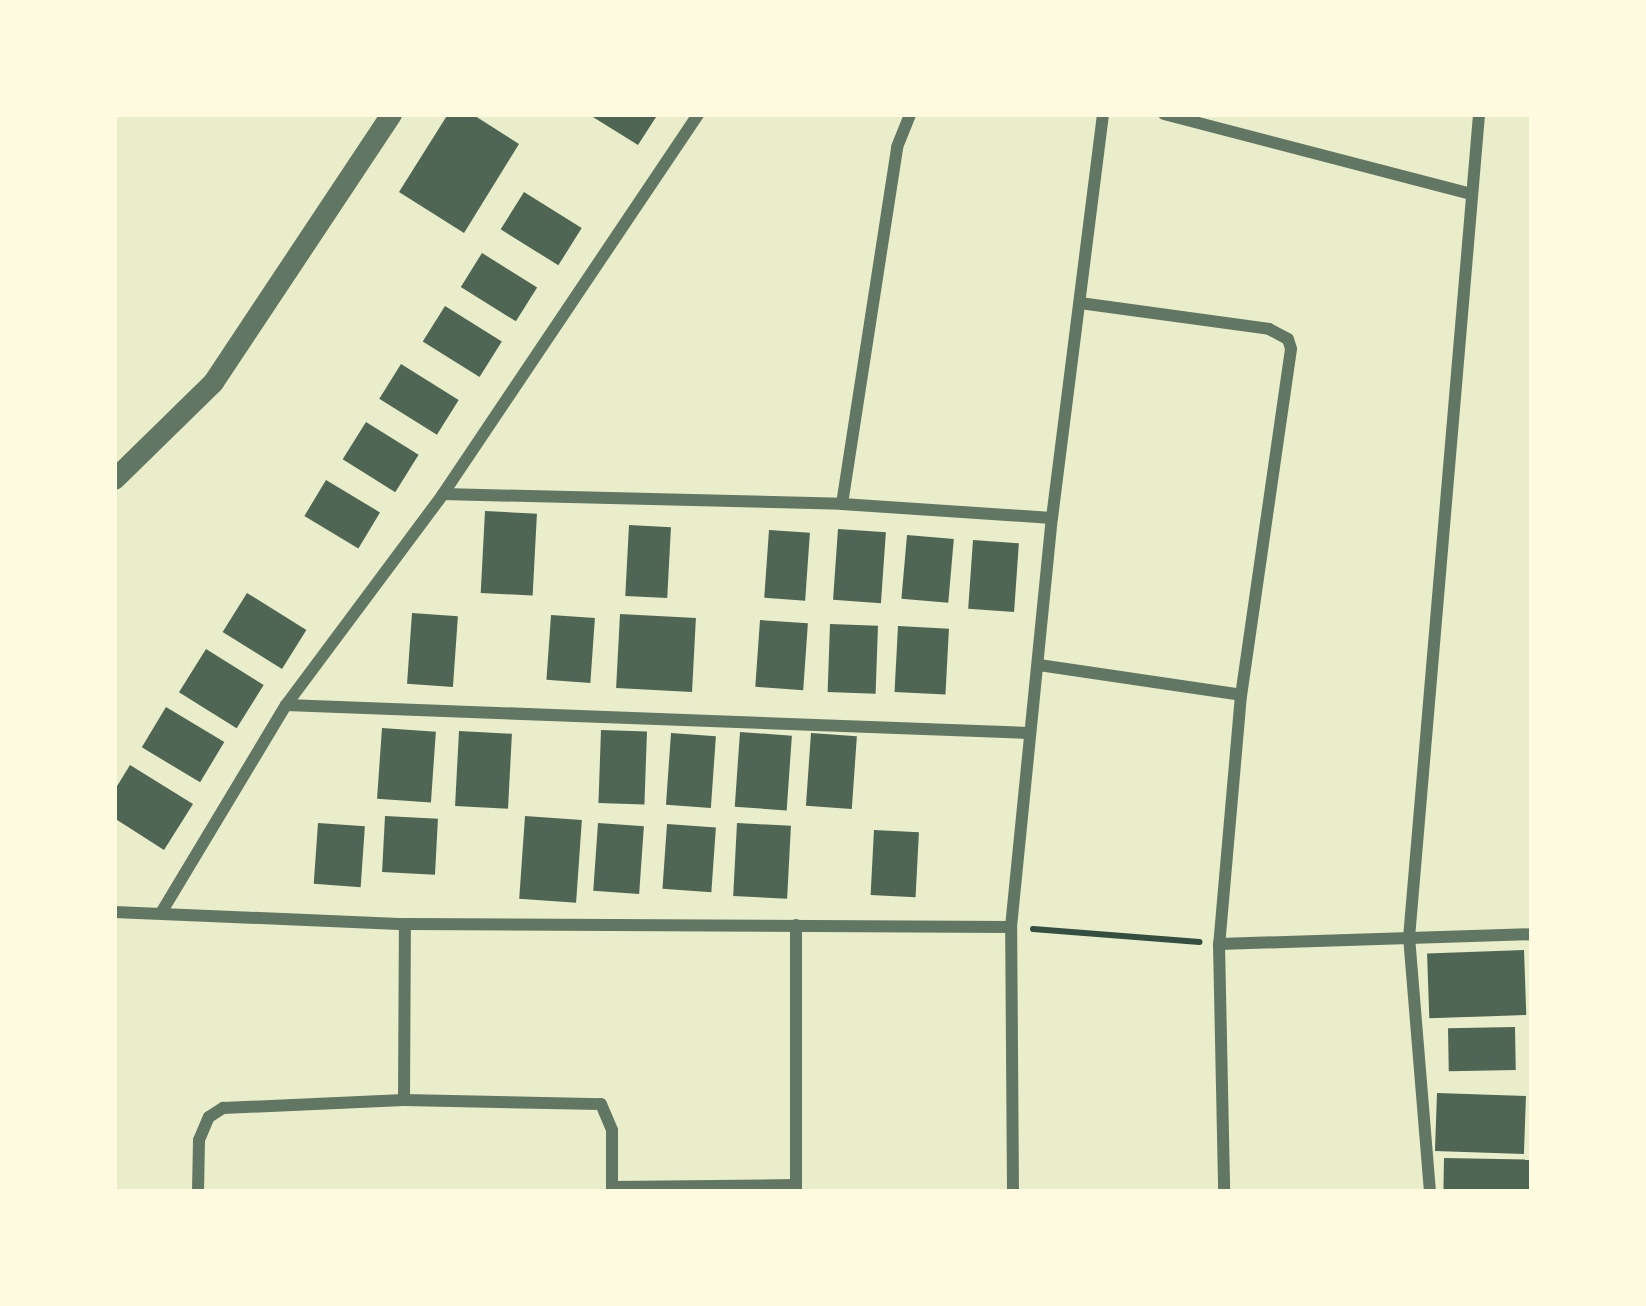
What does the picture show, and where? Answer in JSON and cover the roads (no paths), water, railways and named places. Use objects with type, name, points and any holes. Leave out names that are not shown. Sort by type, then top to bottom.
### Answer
[{"type":"street","points":[[114,479],[212,382],[391,114]]},
{"type":"street","points":[[161,913],[286,705],[443,494],[698,114]]},
{"type":"street","points":[[842,504],[897,147],[910,114]]},
{"type":"street","points":[[1012,1192],[1011,927],[1052,518],[1103,114]]},
{"type":"street","points":[[1164,114],[1471,194]]},
{"type":"street","points":[[1430,1192],[1409,938],[1479,114]]},
{"type":"street","points":[[1080,303],[1270,329],[1288,339],[1290,364],[1241,695],[1219,944],[1224,1192]]},
{"type":"street","points":[[443,494],[842,504],[1052,518]]},
{"type":"street","points":[[1039,665],[1241,695]]},
{"type":"street","points":[[286,705],[1028,733]]},
{"type":"street","points":[[114,913],[405,924],[1011,927]]},
{"type":"street","points":[[404,1100],[405,924]]},
{"type":"street","points":[[198,1192],[199,1140],[209,1117],[223,1108],[404,1100],[601,1104],[612,1130],[612,1190],[796,1188],[796,925]]},
{"type":"street","points":[[1219,944],[1532,934]]}]
